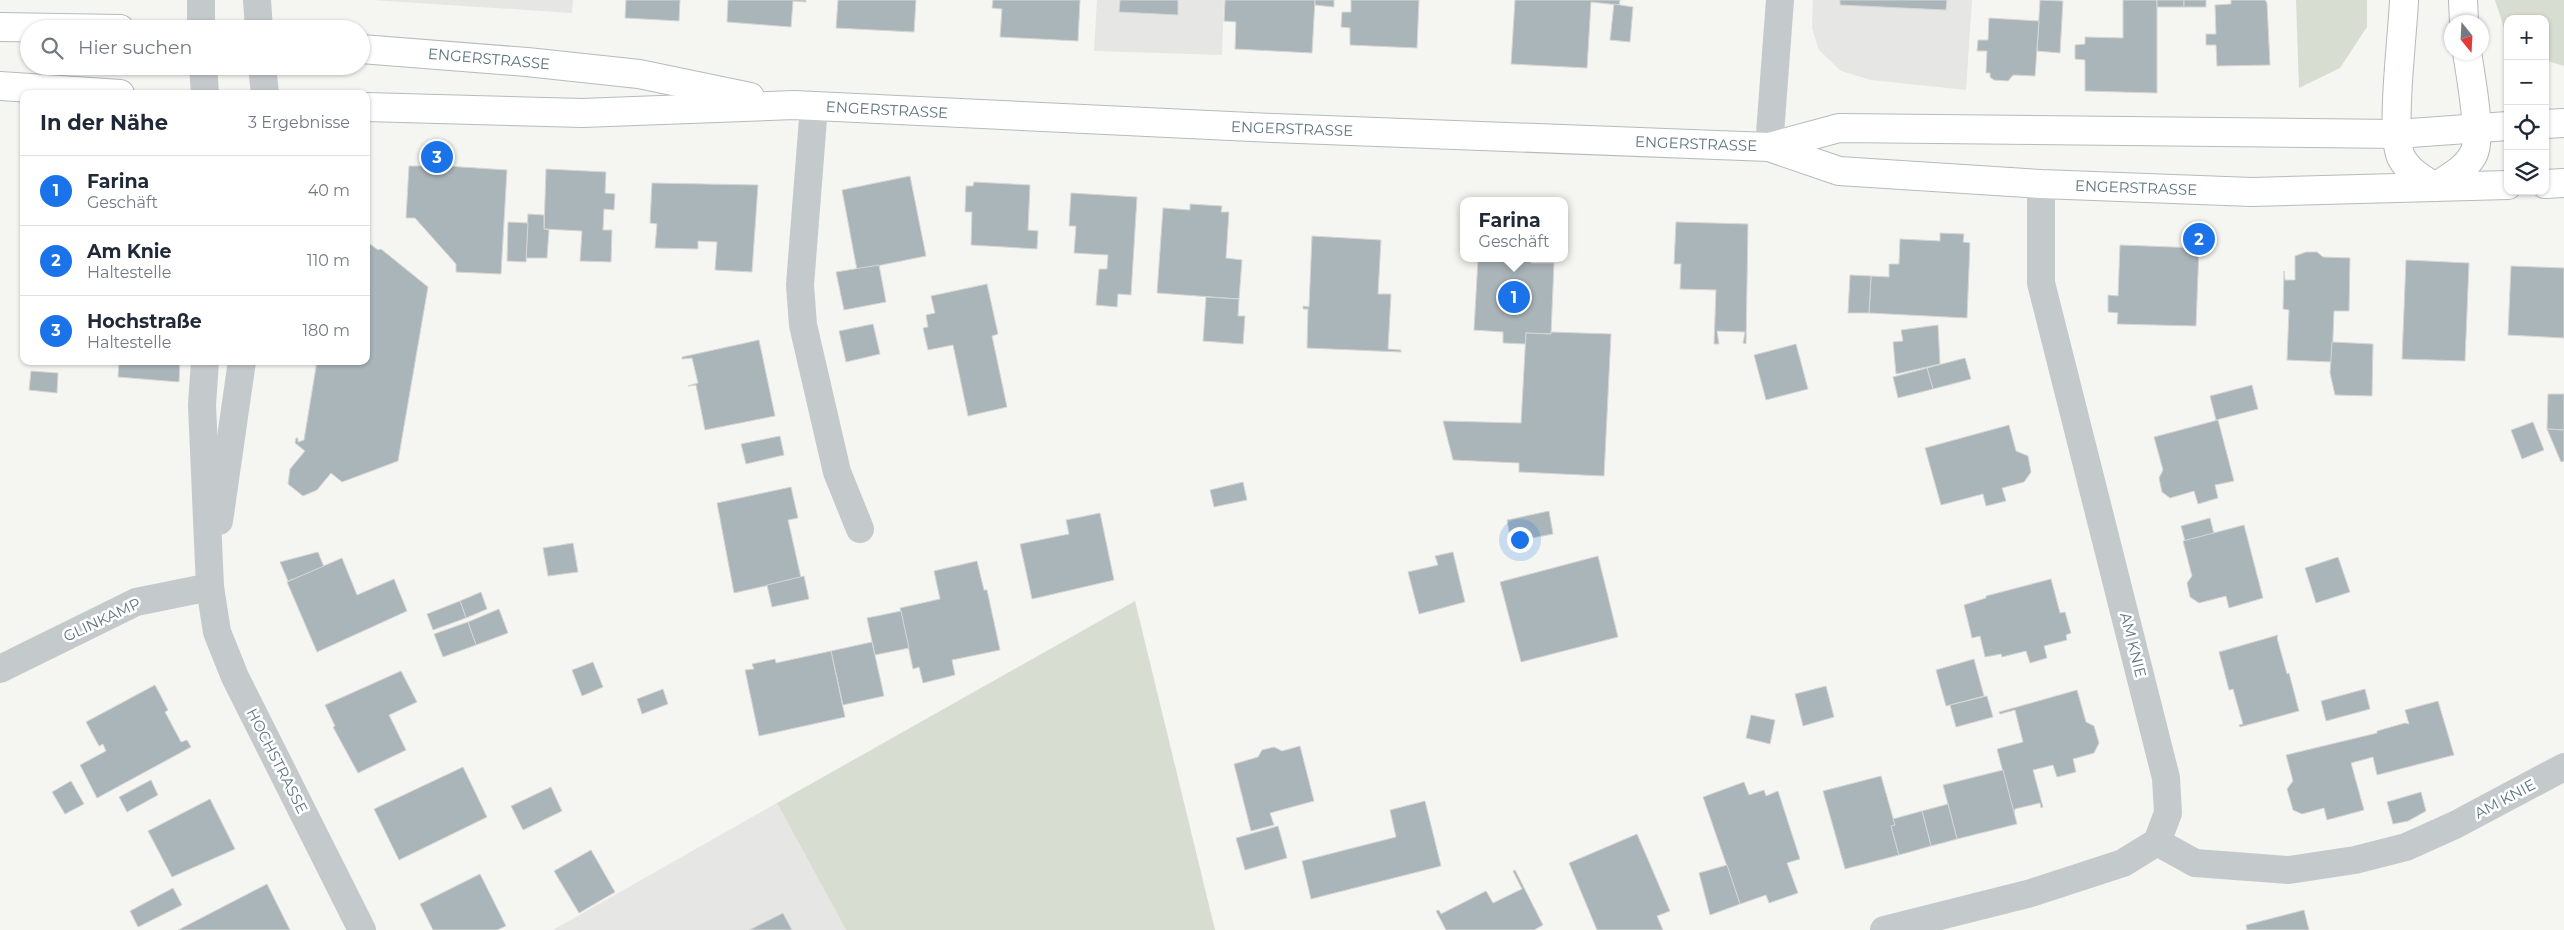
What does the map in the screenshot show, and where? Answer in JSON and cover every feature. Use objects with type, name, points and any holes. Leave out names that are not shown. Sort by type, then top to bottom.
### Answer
[{"type":"main road","points":[[2404,0],[2397,134],[2401,157],[2416,175],[2435,187],[2463,168],[2474,154],[2477,128],[2469,60]]},
{"type":"main road","points":[[2463,0],[2464,15]]},
{"type":"main road","points":[[0,27],[20,27]]},
{"type":"main road","name":"ENGERSTRASSE","points":[[370,50],[527,62],[639,74],[804,106]]},
{"type":"main road","points":[[0,86],[60,90]]},
{"type":"main road","name":"ENGERSTRASSE","points":[[370,107],[582,113],[804,106],[1273,128],[1769,147],[1839,171],[2041,184],[2252,192],[2504,185]]},
{"type":"main road","points":[[2549,124],[2564,123]]},
{"type":"main road","name":"ENGERSTRASSE","points":[[1769,147],[1839,128],[2397,134],[2504,126]]},
{"type":"main road","points":[[2549,184],[2564,183]]},
{"type":"street","points":[[200,20],[201,0]]},
{"type":"street","points":[[257,0],[258,20]]},
{"type":"street","points":[[1769,147],[1780,0]]},
{"type":"street","points":[[203,75],[205,90]]},
{"type":"street","points":[[263,75],[265,90]]},
{"type":"street","name":"ENGERSTRASSE","points":[[804,106],[800,285],[803,325],[837,472],[860,528]]},
{"type":"street","name":"AM KNIE","points":[[2041,184],[2041,284],[2166,778],[2168,813],[2157,842],[2195,863],[2288,870],[2355,860],[2406,847],[2439,833],[2564,767]]},
{"type":"street","name":"HOCHSTRASSE","points":[[205,365],[202,405],[210,587],[217,632],[235,677],[362,930]]},
{"type":"street","name":"HOCHSTRASSE","points":[[210,587],[241,365]]},
{"type":"street","name":"GLINKAMP","points":[[0,669],[136,602],[210,587]]},
{"type":"street","points":[[1884,930],[2031,893],[2123,863],[2157,842]]},
{"type":"shaded area","points":[[371,0],[573,0],[572,13]]},
{"type":"shaded area","points":[[1097,0],[1224,0],[1222,55],[1094,51]]},
{"type":"shaded area","points":[[1813,0],[1972,0],[1966,90],[1871,80],[1841,71],[1819,50],[1812,28]]},
{"type":"shaded area","points":[[2296,0],[2367,0],[2367,27],[2340,68],[2299,88]]},
{"type":"shaded area","points":[[2495,0],[2564,0],[2564,66],[2549,61],[2549,15],[2504,15],[2504,28]]},
{"type":"shaded area","points":[[1135,601],[1215,930],[846,930],[777,803]]},
{"type":"shaded area","points":[[777,803],[846,930],[553,930]]},
{"type":"building","points":[[626,0],[680,0],[679,21],[625,18]]},
{"type":"building","points":[[728,0],[806,0],[806,2],[793,1],[791,27],[727,22]]},
{"type":"building","points":[[838,0],[916,0],[914,32],[836,28]]},
{"type":"building","points":[[993,0],[1080,0],[1078,41],[1000,37],[1002,9],[992,8]]},
{"type":"building","points":[[1120,0],[1178,0],[1178,15],[1119,12]]},
{"type":"building","points":[[1225,0],[1315,0],[1312,53],[1235,49],[1236,22],[1224,21]]},
{"type":"building","points":[[1315,0],[1334,0],[1334,7],[1315,5]]},
{"type":"building","points":[[1351,0],[1419,0],[1417,48],[1350,45],[1350,28],[1341,27],[1342,12],[1351,12]]},
{"type":"building","points":[[1515,0],[1620,0],[1619,5],[1591,2],[1587,68],[1511,64]]},
{"type":"building","points":[[1840,0],[1947,0],[1946,10],[1840,5]]},
{"type":"building","points":[[2040,0],[2063,1],[2060,53],[2037,51]]},
{"type":"building","points":[[2123,0],[2157,0],[2157,93],[2085,91],[2085,60],[2075,59],[2075,45],[2085,44],[2085,37],[2123,38]]},
{"type":"building","points":[[2157,0],[2184,0],[2184,7],[2157,7]]},
{"type":"building","points":[[2184,0],[2206,0],[2206,7],[2184,7]]},
{"type":"building","points":[[2231,0],[2265,0],[2267,3],[2270,65],[2217,66],[2216,45],[2206,45],[2206,34],[2216,34],[2215,5],[2231,4]]},
{"type":"building","points":[[1614,4],[1633,7],[1630,42],[1610,40]]},
{"type":"building","points":[[1989,18],[2039,21],[2035,76],[2013,75],[2008,81],[1994,80],[1990,77],[1990,73],[1986,73],[1987,51],[1977,51],[1978,40],[1988,40]]},
{"type":"building","points":[[409,166],[446,166],[507,170],[501,274],[456,272],[456,264],[415,218],[406,218]]},
{"type":"building","points":[[546,169],[606,172],[605,193],[615,194],[614,210],[604,209],[603,230],[612,230],[611,262],[580,261],[582,231],[544,229]]},
{"type":"building","points":[[910,176],[926,256],[857,270],[842,190]]},
{"type":"building","points":[[974,182],[1030,185],[1028,230],[1038,231],[1037,249],[971,245],[972,212],[965,212],[966,186],[973,186]]},
{"type":"building","points":[[652,183],[758,185],[752,272],[715,270],[717,242],[698,241],[698,249],[655,248],[657,224],[650,223]]},
{"type":"building","points":[[1071,193],[1137,197],[1131,295],[1118,294],[1117,307],[1096,305],[1099,269],[1107,269],[1108,255],[1074,253],[1076,226],[1069,226]]},
{"type":"building","points":[[1190,204],[1222,206],[1221,212],[1229,212],[1226,258],[1242,260],[1239,299],[1157,293],[1163,208],[1190,210]]},
{"type":"building","points":[[528,214],[544,215],[544,229],[549,230],[547,258],[526,258]]},
{"type":"building","points":[[508,222],[528,223],[526,262],[507,261]]},
{"type":"building","points":[[1676,222],[1748,224],[1746,344],[1743,343],[1745,332],[1717,331],[1719,344],[1714,344],[1716,290],[1680,289],[1681,264],[1674,264]]},
{"type":"building","points":[[1940,233],[1964,234],[1963,242],[1970,243],[1967,318],[1869,313],[1871,276],[1889,277],[1889,264],[1899,264],[1900,239],[1940,241]]},
{"type":"building","points":[[1312,236],[1381,240],[1378,294],[1391,294],[1388,349],[1401,350],[1401,352],[1307,348],[1308,309],[1303,309],[1303,306],[1309,307]]},
{"type":"building","points":[[370,244],[378,250],[381,249],[428,287],[398,461],[342,482],[331,473],[317,490],[303,496],[288,484],[290,469],[305,451],[295,443],[296,438],[298,438],[298,442],[304,440],[316,365],[370,365]]},
{"type":"building","points":[[2120,245],[2199,248],[2196,326],[2117,324],[2118,313],[2108,312],[2108,295],[2118,296]]},
{"type":"building","points":[[2306,252],[2317,252],[2323,257],[2350,258],[2349,311],[2334,311],[2332,362],[2287,360],[2289,310],[2283,309],[2284,271],[2285,280],[2295,280],[2295,256]]},
{"type":"building","points":[[2406,260],[2469,263],[2465,361],[2402,359]]},
{"type":"building","points":[[1478,262],[1554,263],[1551,334],[1526,333],[1526,344],[1503,343],[1503,332],[1474,330]]},
{"type":"building","points":[[879,265],[886,302],[844,310],[836,272]]},
{"type":"building","points":[[2511,266],[2564,268],[2564,338],[2508,335]]},
{"type":"building","points":[[1850,275],[1871,276],[1869,313],[1848,313]]},
{"type":"building","points":[[987,284],[998,334],[992,336],[1007,407],[968,416],[953,345],[928,350],[923,328],[928,327],[926,315],[935,313],[931,296]]},
{"type":"building","points":[[1206,297],[1239,299],[1238,316],[1245,316],[1243,344],[1203,341]]},
{"type":"building","points":[[873,324],[880,354],[846,362],[839,331]]},
{"type":"building","points":[[1938,325],[1940,364],[1896,374],[1893,342],[1903,341],[1901,330]]},
{"type":"building","points":[[1551,332],[1611,334],[1604,476],[1519,472],[1519,463],[1453,460],[1443,421],[1521,423],[1526,333],[1551,334]]},
{"type":"building","points":[[759,340],[775,416],[705,430],[696,385],[688,386],[698,383],[692,358],[682,359],[682,357]]},
{"type":"building","points":[[2332,342],[2373,344],[2372,396],[2335,395],[2330,373]]},
{"type":"building","points":[[1796,344],[1808,389],[1766,400],[1754,355]]},
{"type":"building","points":[[1965,358],[1971,379],[1933,389],[1927,368]]},
{"type":"building","points":[[119,365],[180,365],[179,382],[118,377]]},
{"type":"building","points":[[1927,368],[1933,389],[1898,398],[1893,377]]},
{"type":"building","points":[[31,371],[58,373],[57,393],[29,390]]},
{"type":"building","points":[[2252,385],[2258,409],[2216,420],[2210,396]]},
{"type":"building","points":[[2548,394],[2564,394],[2564,430],[2547,429]]},
{"type":"building","points":[[2218,420],[2234,481],[2215,485],[2218,498],[2198,504],[2194,491],[2170,498],[2162,492],[2159,478],[2163,470],[2154,437]]},
{"type":"building","points":[[2533,422],[2544,450],[2522,459],[2511,430]]},
{"type":"building","points":[[2009,425],[2016,451],[2028,456],[2031,472],[2024,482],[2002,488],[2006,501],[1986,506],[1983,494],[1941,505],[1925,448]]},
{"type":"building","points":[[2547,429],[2564,430],[2564,461],[2561,462]]},
{"type":"building","points":[[780,436],[784,455],[746,464],[741,444]]},
{"type":"building","points":[[1243,482],[1247,500],[1214,507],[1210,490]]},
{"type":"building","points":[[791,487],[798,518],[788,520],[801,578],[734,593],[717,503]]},
{"type":"building","points":[[1549,511],[1553,534],[1511,542],[1507,520]]},
{"type":"building","points":[[1100,513],[1114,580],[1032,599],[1020,544],[1069,534],[1066,520]]},
{"type":"building","points":[[2210,518],[2214,534],[2185,541],[2181,526]]},
{"type":"building","points":[[2244,525],[2263,598],[2229,608],[2226,596],[2199,603],[2190,597],[2187,583],[2192,576],[2183,541]]},
{"type":"building","points":[[573,543],[578,572],[548,576],[543,548]]},
{"type":"building","points":[[318,552],[324,567],[288,581],[280,562]]},
{"type":"building","points":[[1453,552],[1465,602],[1419,614],[1408,572],[1438,565],[1435,556]]},
{"type":"building","points":[[1598,556],[1618,637],[1521,662],[1500,582]]},
{"type":"building","points":[[2338,557],[2350,592],[2316,603],[2305,568]]},
{"type":"building","points":[[342,558],[357,595],[394,579],[407,611],[317,652],[287,582]]},
{"type":"building","points":[[977,561],[984,590],[987,590],[1000,650],[952,660],[955,675],[923,683],[919,667],[913,669],[900,608],[940,599],[934,571]]},
{"type":"building","points":[[804,576],[809,599],[772,607],[767,585]]},
{"type":"building","points":[[2051,579],[2060,613],[2065,612],[2071,633],[2066,635],[2067,640],[2044,646],[2047,658],[2030,663],[2026,651],[2002,657],[2001,654],[1985,657],[1980,636],[1972,638],[1964,605],[1986,598],[1986,596]]},
{"type":"building","points":[[481,592],[487,609],[466,618],[460,601]]},
{"type":"building","points":[[460,601],[466,618],[433,630],[427,614]]},
{"type":"building","points":[[499,609],[508,633],[476,645],[468,622]]},
{"type":"building","points":[[901,611],[909,648],[875,655],[867,618]]},
{"type":"building","points":[[468,622],[476,645],[443,657],[434,634]]},
{"type":"building","points":[[2278,635],[2277,638],[2299,711],[2240,727],[2239,725],[2243,724],[2233,689],[2229,690],[2219,652]]},
{"type":"building","points":[[872,642],[884,696],[843,705],[831,651]]},
{"type":"building","points":[[831,651],[845,717],[759,736],[745,670],[754,669],[752,664],[775,659],[776,663]]},
{"type":"building","points":[[1974,659],[1984,696],[1946,706],[1936,670]]},
{"type":"building","points":[[593,662],[603,687],[582,696],[572,670]]},
{"type":"building","points":[[401,671],[417,702],[389,715],[406,750],[358,773],[333,727],[335,726],[325,705]]},
{"type":"building","points":[[155,685],[168,710],[165,712],[181,742],[187,740],[191,747],[97,798],[80,765],[106,751],[103,744],[99,746],[86,722]]},
{"type":"building","points":[[1826,686],[1834,717],[1803,726],[1795,694]]},
{"type":"building","points":[[663,689],[668,704],[642,714],[637,699]]},
{"type":"building","points":[[2365,689],[2370,709],[2326,721],[2321,701]]},
{"type":"building","points":[[2077,690],[2086,722],[2094,726],[2099,743],[2094,753],[2073,759],[2076,772],[2057,777],[2053,765],[2033,770],[2043,807],[2041,808],[2040,803],[2015,809],[2014,815],[1997,749],[2023,742],[2015,710],[2000,714],[1999,712]]},
{"type":"building","points":[[1987,696],[1993,717],[1956,727],[1950,705]]},
{"type":"building","points":[[2438,701],[2454,755],[2377,775],[2373,757],[2351,763],[2364,810],[2327,820],[2324,808],[2302,814],[2293,810],[2287,789],[2293,781],[2286,755],[2377,733],[2377,731],[2405,723],[2409,724],[2405,710]]},
{"type":"building","points":[[1751,715],[1775,720],[1770,744],[1746,738]]},
{"type":"building","points":[[1300,746],[1314,801],[1270,813],[1274,825],[1251,831],[1234,764],[1258,757],[1262,750],[1274,747],[1282,751]]},
{"type":"building","points":[[463,767],[487,817],[399,860],[374,809]]},
{"type":"building","points":[[2003,770],[2017,824],[1957,839],[1943,785]]},
{"type":"building","points":[[1881,776],[1895,825],[1891,826],[1899,855],[1845,869],[1823,791]]},
{"type":"building","points":[[151,780],[158,795],[127,812],[119,797]]},
{"type":"building","points":[[71,781],[84,804],[65,814],[52,792]]},
{"type":"building","points":[[1744,782],[1749,795],[1764,790],[1766,796],[1778,791],[1800,859],[1787,863],[1798,893],[1769,903],[1766,895],[1740,904],[1703,797]]},
{"type":"building","points":[[551,787],[562,811],[523,830],[511,806]]},
{"type":"building","points":[[2421,792],[2426,811],[2408,821],[2393,824],[2387,802]]},
{"type":"building","points":[[210,799],[235,849],[172,877],[148,831]]},
{"type":"building","points":[[1425,801],[1441,866],[1311,899],[1302,861],[1396,837],[1390,810]]},
{"type":"building","points":[[1948,804],[1957,839],[1931,846],[1922,811]]},
{"type":"building","points":[[1922,811],[1931,846],[1899,855],[1891,826],[1895,825],[1893,819]]},
{"type":"building","points":[[1278,826],[1287,858],[1245,870],[1236,838]]},
{"type":"building","points":[[1637,834],[1670,911],[1657,916],[1663,930],[1597,930],[1569,863]]},
{"type":"building","points":[[591,850],[615,892],[579,913],[554,871]]},
{"type":"building","points":[[1727,865],[1740,904],[1710,915],[1699,873]]},
{"type":"building","points":[[1515,870],[1543,925],[1534,930],[1446,930],[1436,911],[1439,910],[1441,914],[1486,891],[1493,903],[1522,889],[1513,871]]},
{"type":"building","points":[[480,874],[506,926],[497,930],[433,930],[420,904]]},
{"type":"building","points":[[267,884],[290,930],[178,930]]},
{"type":"building","points":[[173,888],[182,905],[138,927],[130,911]]},
{"type":"building","points":[[2304,910],[2309,930],[2247,930],[2246,925]]},
{"type":"building","points":[[783,913],[792,930],[749,930]]},
{"type":"place","name":"Hochstraße","points":[[437,157]]},
{"type":"place","name":"Am Knie","points":[[2199,239]]},
{"type":"place","name":"Farina","points":[[1514,297]]}]
